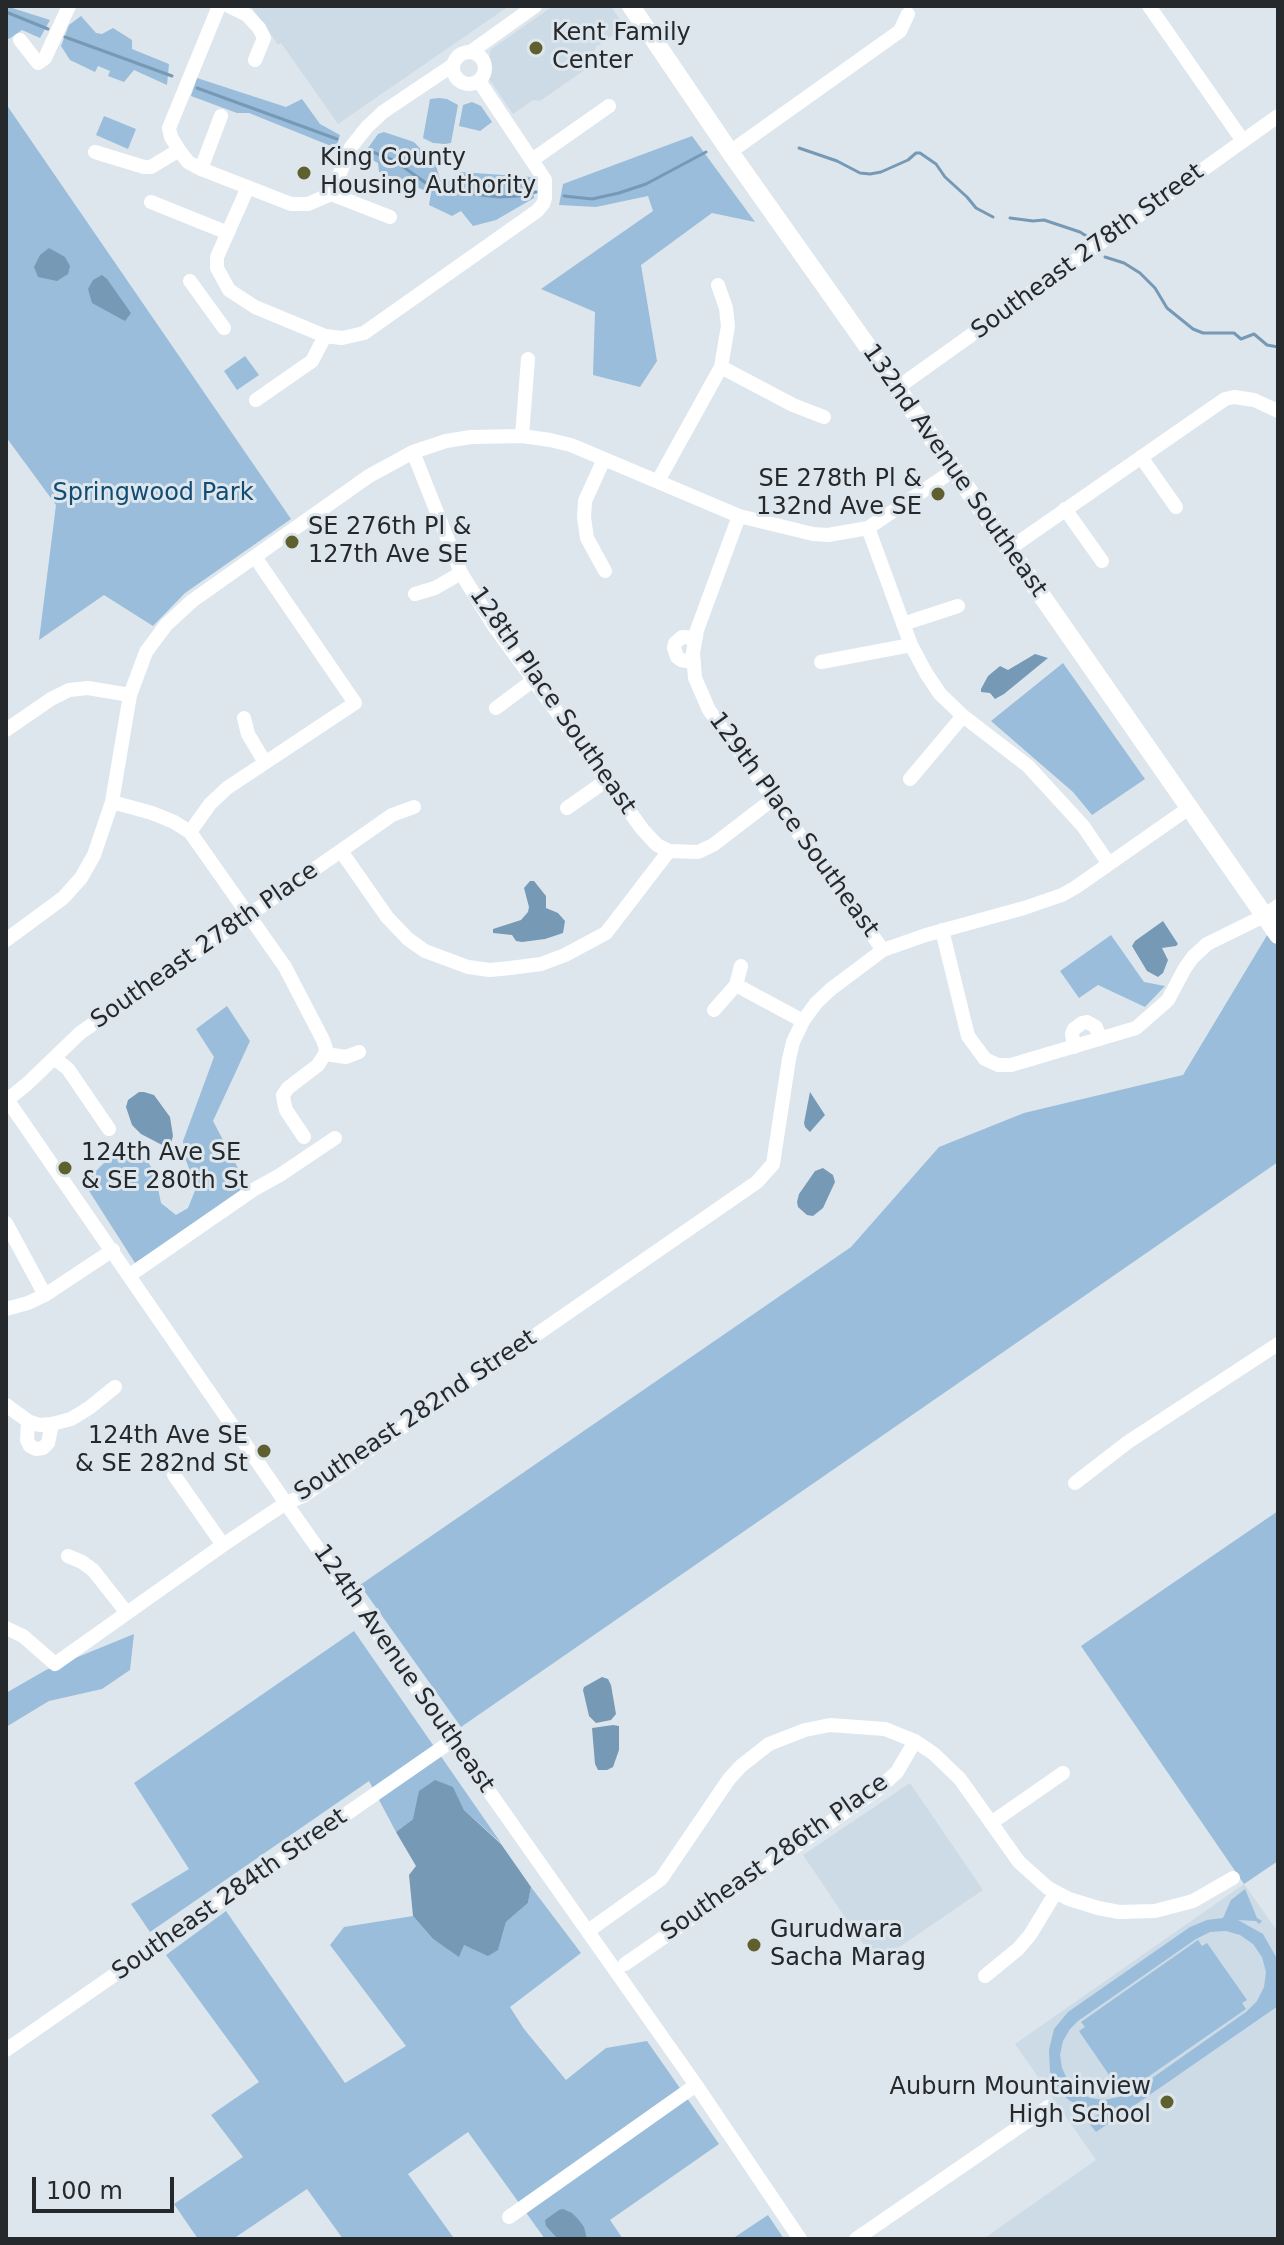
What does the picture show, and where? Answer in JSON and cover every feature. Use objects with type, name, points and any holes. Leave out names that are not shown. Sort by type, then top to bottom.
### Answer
[{"type":"main road","name":"132nd Avenue Southeast","points":[[631,6],[1189,808],[1271,911],[1278,935]]},
{"type":"street","points":[[20,40],[38,63],[45,58],[69,6]]},
{"type":"street","points":[[219,6],[169,128],[171,137],[188,162],[291,204],[308,204],[331,194],[351,147],[383,112],[453,65],[458,56],[472,51],[535,6]]},
{"type":"street","points":[[229,6],[247,15],[264,38],[255,60]]},
{"type":"street","points":[[1149,6],[1243,141]]},
{"type":"street","points":[[730,152],[900,31],[908,14]]},
{"type":"street","points":[[453,65],[458,80],[469,84],[479,81],[486,66],[482,57],[472,51]]},
{"type":"street","points":[[248,187],[217,257],[217,268],[229,290],[255,307],[325,336],[342,338],[364,333],[537,211],[545,198],[545,180],[479,81]]},
{"type":"street","points":[[532,160],[609,106]]},
{"type":"street","points":[[201,169],[221,116]]},
{"type":"street","name":"Southeast 278th Street","points":[[897,388],[1278,116]]},
{"type":"street","points":[[95,152],[151,167],[179,150]]},
{"type":"street","points":[[331,194],[390,217]]},
{"type":"street","points":[[151,202],[228,233]]},
{"type":"street","points":[[190,281],[224,328]]},
{"type":"street","points":[[658,481],[721,367],[728,326],[718,285]]},
{"type":"street","points":[[209,306],[229,290]]},
{"type":"street","points":[[256,400],[312,361],[325,336]]},
{"type":"street","points":[[522,436],[528,359]]},
{"type":"street","points":[[721,367],[793,405],[824,417]]},
{"type":"street","points":[[1009,549],[1225,399],[1254,400],[1278,411]]},
{"type":"street","points":[[6,940],[63,898],[81,878],[94,855],[112,802],[130,695],[146,652],[166,625],[192,601],[369,476],[413,452],[471,437],[522,436],[571,445],[739,516],[828,535],[868,528],[954,470]]},
{"type":"street","name":"128th Place Southeast","points":[[413,452],[461,573],[494,626],[643,830],[657,845],[669,851]]},
{"type":"street","points":[[1141,457],[1176,507]]},
{"type":"street","points":[[604,459],[585,501],[584,518],[587,538],[605,571]]},
{"type":"street","points":[[1065,509],[1102,561]]},
{"type":"street","name":"129th Place Southeast","points":[[739,516],[696,638],[693,658],[695,678],[709,710],[883,950]]},
{"type":"street","points":[[868,528],[911,645],[940,694],[963,716],[1028,766],[1083,826],[1109,864]]},
{"type":"street","points":[[190,832],[210,804],[227,788],[355,703],[255,557]]},
{"type":"street","points":[[415,594],[435,588],[461,573]]},
{"type":"street","points":[[903,624],[958,606]]},
{"type":"street","points":[[821,662],[911,645]]},
{"type":"street","points":[[496,708],[535,679]]},
{"type":"street","points":[[6,730],[69,690],[88,688],[130,695]]},
{"type":"street","points":[[910,779],[963,716]]},
{"type":"street","points":[[244,718],[248,734],[264,761]]},
{"type":"street","points":[[567,808],[607,780]]},
{"type":"street","points":[[341,851],[397,930],[425,951],[468,967],[490,970],[541,964],[606,933],[669,851],[698,852],[713,845],[773,799]]},
{"type":"street","points":[[112,802],[152,813],[190,832],[290,976],[326,1049],[318,1065],[283,1095],[286,1110],[304,1137]]},
{"type":"street","name":"Southeast 278th Place","points":[[7,1099],[80,1033],[392,815],[414,807]]},
{"type":"street","points":[[736,985],[803,1021],[831,989],[883,950],[942,930],[1045,902],[1076,887],[1189,808]]},
{"type":"street","points":[[942,930],[968,1036],[985,1059],[998,1065],[1011,1065],[1136,1028],[1168,1000],[1185,968],[1200,950],[1221,935],[1271,911]]},
{"type":"street","points":[[714,1010],[736,985],[741,966]]},
{"type":"street","name":"Southeast 282nd Street","points":[[6,1628],[23,1636],[55,1664],[223,1545],[286,1503],[315,1488],[757,1182],[773,1164],[789,1059],[803,1021]]},
{"type":"street","points":[[1074,1047],[1072,1034],[1082,1023],[1096,1027],[1100,1039]]},
{"type":"street","points":[[325,1054],[346,1057],[359,1052]]},
{"type":"street","points":[[54,1058],[68,1069],[109,1129]]},
{"type":"street","name":"124th Avenue Southeast","points":[[7,1099],[286,1503],[696,2085],[800,2239]]},
{"type":"street","points":[[130,1275],[335,1138]]},
{"type":"street","points":[[6,1223],[45,1295]]},
{"type":"street","points":[[6,1309],[45,1295],[113,1250]]},
{"type":"street","points":[[1075,1483],[1128,1442],[1278,1344]]},
{"type":"street","points":[[6,1405],[28,1421],[39,1425],[52,1424],[71,1419],[115,1387]]},
{"type":"street","points":[[28,1421],[27,1440],[36,1449],[48,1443],[52,1424]]},
{"type":"street","points":[[174,1475],[223,1545]]},
{"type":"street","points":[[68,1556],[93,1570],[127,1613]]},
{"type":"street","points":[[588,1931],[661,1879],[741,1766],[769,1744],[792,1734],[830,1725],[885,1729],[915,1741],[948,1765],[1019,1862],[1035,1878],[1069,1899],[1098,1908],[1138,1913],[1193,1901],[1233,1878]]},
{"type":"street","name":"Southeast 284th Street","points":[[6,2050],[453,1740]]},
{"type":"street","name":"Southeast 286th Place","points":[[625,1964],[877,1790],[897,1772],[915,1741]]},
{"type":"street","points":[[991,1823],[1063,1773]]},
{"type":"street","points":[[985,1976],[1030,1935],[1056,1892]]},
{"type":"street","points":[[509,2217],[696,2085]]},
{"type":"street","points":[[856,2239],[1048,2107]]},
{"type":"shaded area","points":[[251,6],[509,6],[338,124]]},
{"type":"shaded area","points":[[553,6],[611,6],[625,27],[596,47],[589,67],[540,101],[533,100],[513,114],[489,79],[490,50]]},
{"type":"shaded area","points":[[49,248],[65,257],[70,266],[68,274],[57,281],[38,277],[34,267],[40,255]]},
{"type":"shaded area","points":[[102,275],[131,313],[125,321],[92,303],[88,289],[93,280]]},
{"type":"shaded area","points":[[1035,654],[1048,658],[1004,694],[995,699],[990,693],[981,692],[988,676],[1000,666],[1008,670]]},
{"type":"shaded area","points":[[534,881],[546,896],[546,908],[558,913],[565,921],[563,933],[522,942],[516,941],[512,935],[493,933],[493,929],[521,920],[528,912],[524,888]]},
{"type":"shaded area","points":[[1163,921],[1178,944],[1162,948],[1168,960],[1158,977],[1147,971],[1132,946]]},
{"type":"shaded area","points":[[139,1092],[154,1095],[170,1117],[173,1136],[167,1146],[141,1134],[132,1125],[126,1107],[128,1100]]},
{"type":"shaded area","points":[[810,1092],[825,1115],[810,1132],[804,1123]]},
{"type":"shaded area","points":[[823,1168],[833,1175],[835,1182],[823,1208],[813,1216],[807,1215],[798,1207],[799,1194],[815,1171]]},
{"type":"shaded area","points":[[602,1677],[608,1679],[611,1685],[616,1714],[611,1720],[596,1723],[589,1716],[583,1690]]},
{"type":"shaded area","points":[[619,1726],[619,1750],[613,1767],[598,1770],[592,1728]]},
{"type":"shaded area","points":[[435,1780],[453,1787],[464,1810],[501,1844],[531,1887],[528,1903],[506,1922],[498,1950],[488,1956],[464,1945],[459,1957],[433,1939],[413,1916],[409,1875],[416,1866],[396,1832],[413,1819],[419,1791]]},
{"type":"shaded area","points":[[910,1783],[983,1890],[876,1963],[803,1855]]},
{"type":"shaded area","name":"Auburn Mountainview High School","points":[[1244,1884],[1278,1932],[1278,2239],[983,2239],[1096,2160],[1015,2044]]},
{"type":"shaded area","points":[[563,2209],[578,2219],[587,2239],[558,2239],[546,2226],[545,2220]]},
{"type":"green space","points":[[6,6],[50,20],[40,38],[22,30],[9,39],[6,36]]},
{"type":"green space","points":[[81,16],[96,33],[102,34],[113,28],[132,40],[132,49],[169,64],[167,85],[134,70],[124,82],[108,76],[110,71],[98,66],[95,72],[70,60],[61,46],[69,25]]},
{"type":"green space","points":[[197,78],[286,107],[302,99],[320,124],[340,135],[336,148],[249,113],[237,113],[191,96]]},
{"type":"green space","points":[[439,98],[458,105],[451,143],[433,143],[423,138],[430,99]]},
{"type":"green space","points":[[472,102],[481,106],[492,122],[480,131],[459,126],[463,105]]},
{"type":"green space","name":"Springwood Park","points":[[6,104],[291,519],[185,593],[153,626],[104,595],[39,640],[56,505],[6,437]]},
{"type":"green space","points":[[104,116],[136,129],[128,149],[96,135]]},
{"type":"green space","points":[[384,132],[414,142],[436,165],[440,180],[448,181],[461,172],[531,177],[534,198],[496,220],[473,226],[461,211],[452,216],[429,205],[431,193],[379,172],[378,163],[363,155],[378,134]]},
{"type":"green space","points":[[692,136],[755,222],[712,213],[641,265],[657,361],[640,387],[593,375],[595,312],[541,289],[653,211],[648,196],[596,207],[559,205],[563,184]]},
{"type":"green space","points":[[245,356],[259,375],[237,390],[224,371]]},
{"type":"green space","points":[[1063,663],[1145,779],[1092,815],[1073,792],[991,721]]},
{"type":"green space","points":[[1272,927],[1278,935],[1278,1162],[461,1727],[360,1585],[851,1247],[939,1147],[1024,1113],[1183,1075]]},
{"type":"green space","points":[[1111,935],[1144,982],[1165,986],[1145,1007],[1098,985],[1079,998],[1060,971]]},
{"type":"green space","points":[[227,1006],[250,1041],[213,1121],[249,1189],[135,1263],[84,1183],[123,1148],[148,1162],[155,1173],[161,1203],[176,1215],[188,1208],[196,1188],[183,1152],[183,1141],[214,1057],[196,1029]]},
{"type":"green space","points":[[1278,1511],[1278,1861],[1244,1884],[1081,1646]]},
{"type":"green space","points":[[354,1631],[501,1843],[464,1810],[453,1788],[396,1832],[369,1781],[150,1932],[131,1904],[189,1869],[134,1783]]},
{"type":"green space","points":[[134,1634],[130,1670],[102,1689],[49,1701],[6,1727],[6,1693],[46,1670]]},
{"type":"green space","points":[[531,1887],[581,1953],[510,2007],[524,2029],[566,2080],[606,2048],[647,2041],[719,2144],[610,2220],[623,2239],[545,2239],[468,2132],[408,2174],[453,2237],[450,2239],[343,2239],[307,2189],[233,2239],[198,2239],[174,2204],[243,2157],[211,2115],[259,2082],[166,1955],[226,1911],[345,2083],[406,2046],[330,1945],[344,1927],[413,1916],[433,1939],[459,1956],[463,1945],[498,1949],[506,1922],[528,1903]]},
{"type":"green space","points":[[1245,1889],[1257,1918],[1262,1921],[1259,1924],[1238,1920],[1263,1934],[1276,1957],[1278,2006],[1096,2132],[1088,2122],[1100,2113],[1087,2111],[1069,2100],[1061,2093],[1050,2072],[1049,2050],[1054,2029],[1068,2012],[1190,1927],[1223,1918],[1231,1900]],"holes":[[[1226,1931],[1240,1935],[1253,1944],[1262,1957],[1266,1972],[1264,1987],[1257,2001],[1246,2012],[1128,2095],[1104,2100],[1090,2098],[1068,2081],[1060,2055],[1063,2041],[1078,2021],[1196,1939],[1210,1932]]]},
{"type":"green space","points":[[1198,1940],[1202,1946],[1207,1943],[1247,2000],[1242,2003],[1246,2009],[1129,2090],[1124,2085],[1118,2088],[1079,2031],[1085,2027],[1081,2022]]},
{"type":"green space","points":[[768,2215],[784,2239],[732,2239]]},
{"type":"waterway","points":[[6,12],[48,29]]},
{"type":"waterway","points":[[65,37],[172,76]]},
{"type":"waterway","points":[[197,88],[337,139]]},
{"type":"waterway","points":[[799,148],[860,173],[870,174],[881,172],[920,153],[936,164],[976,208],[993,217]]},
{"type":"waterway","points":[[370,151],[395,161],[439,190],[499,197],[536,192]]},
{"type":"waterway","points":[[564,196],[592,199],[619,193],[646,184],[706,152]]},
{"type":"waterway","points":[[1010,218],[1044,220],[1091,239]]},
{"type":"waterway","points":[[1105,257],[1124,263],[1140,273],[1155,288],[1167,308],[1193,329],[1203,333],[1234,333],[1241,339],[1254,334],[1267,345],[1278,347]]},
{"type":"place","name":"Kent Family Center","points":[[536,48]]},
{"type":"place","name":"King County Housing Authority","points":[[304,173]]},
{"type":"place","name":"SE 278th Pl & 132nd Ave SE","points":[[938,494]]},
{"type":"place","name":"SE 276th Pl & 127th Ave SE","points":[[292,542]]},
{"type":"place","name":"124th Ave SE & SE 280th St","points":[[65,1168]]},
{"type":"place","name":"124th Ave SE & SE 282nd St","points":[[264,1451]]},
{"type":"place","name":"Gurudwara Sacha Marag","points":[[754,1945]]},
{"type":"place","name":"Auburn Mountainview High School","points":[[1167,2102]]}]
